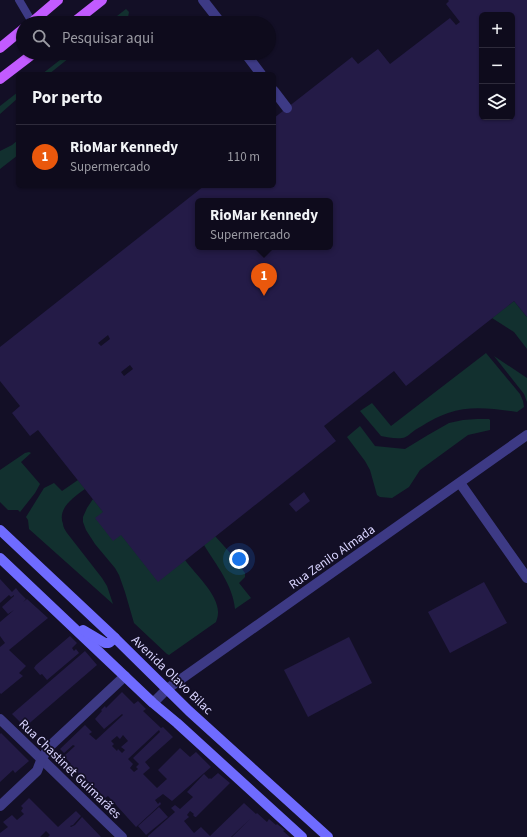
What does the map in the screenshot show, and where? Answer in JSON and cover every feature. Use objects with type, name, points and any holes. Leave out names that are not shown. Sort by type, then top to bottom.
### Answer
[{"type":"main road","points":[[39,16],[58,0]]},
{"type":"main road","points":[[82,16],[102,0]]},
{"type":"main road","points":[[0,48],[16,35]]},
{"type":"main road","points":[[0,79],[25,60]]},
{"type":"street","points":[[203,0],[216,16]]},
{"type":"street","points":[[250,60],[259,72]]},
{"type":"street","points":[[276,94],[287,108]]},
{"type":"street","name":"Rua Zenilo Almada","points":[[153,702],[167,689],[527,435]]},
{"type":"street","points":[[460,483],[527,578]]},
{"type":"street","name":"Avenida Olavo Bilac","points":[[0,530],[115,638],[189,711],[328,837]]},
{"type":"street","points":[[0,558],[153,702],[302,837]]},
{"type":"street","points":[[66,620],[105,643],[109,643],[115,638]]},
{"type":"street","points":[[0,806],[37,771],[42,758],[51,745],[125,676]]},
{"type":"street","name":"Rua Chastinet Guimarães","points":[[0,719],[122,837]]},
{"type":"lane","points":[[19,0],[27,16]]},
{"type":"green space","points":[[126,9],[129,12],[128,16],[117,16]]},
{"type":"green space","points":[[60,60],[66,60],[52,72],[45,72]]},
{"type":"green space","points":[[16,94],[16,100],[0,114],[0,106]]},
{"type":"green space","points":[[16,142],[16,157],[0,169],[0,151]]},
{"type":"green space","points":[[514,301],[527,317],[527,349],[514,332],[492,318]]},
{"type":"green space","points":[[486,353],[520,394],[524,407],[517,412],[482,408],[465,409],[444,415],[405,437],[397,438],[381,436],[360,411],[372,403],[391,426]]},
{"type":"green space","points":[[494,356],[527,378],[527,402],[524,394]]},
{"type":"green space","points":[[489,419],[490,430],[468,435],[420,470],[409,487],[392,498],[380,497],[377,495],[370,470],[347,437],[360,426],[375,446],[405,449],[449,423]]},
{"type":"green space","points":[[25,453],[31,453],[21,462],[40,484],[20,512],[18,510],[8,510],[0,502],[0,470]]},
{"type":"green space","points":[[78,480],[85,489],[72,499],[64,508],[62,513],[63,526],[102,578],[107,586],[113,604],[29,529],[28,520],[26,517],[44,488],[54,483],[62,491]]},
{"type":"green space","points":[[93,499],[158,581],[185,560],[206,585],[215,599],[218,613],[216,622],[169,655],[134,623],[119,575],[95,544],[83,522],[83,517]]},
{"type":"green space","points":[[215,536],[232,555],[245,573],[245,577],[239,583],[251,598],[235,609],[234,600],[227,583],[204,545]]},
{"type":"building","points":[[448,0],[527,0],[527,317],[514,301],[406,386],[394,371],[324,426],[336,441],[158,582],[121,535],[113,541],[95,518],[103,512],[38,430],[30,436],[12,413],[20,406],[0,381],[0,347],[201,188],[276,188],[276,116],[352,57],[358,64],[378,49],[390,64],[450,18],[456,25],[460,22],[446,4],[449,1]],"holes":[[[108,335],[110,339],[101,346],[98,343]],[[130,365],[133,369],[124,376],[121,372]]]},
{"type":"building","points":[[304,492],[310,501],[296,512],[289,504]]},
{"type":"building","points":[[0,579],[12,592],[16,588],[26,599],[23,602],[27,599],[48,618],[9,650],[26,666],[19,673],[23,676],[1,694],[0,647],[5,643],[0,636],[0,622],[14,610],[8,614],[2,607],[14,595],[11,597],[9,595],[0,603]]},
{"type":"building","points":[[484,582],[507,623],[450,653],[428,612]]},
{"type":"building","points":[[70,636],[77,643],[72,648],[74,651],[76,649],[79,653],[47,680],[34,668]]},
{"type":"building","points":[[349,637],[372,683],[308,717],[284,670]]},
{"type":"building","points":[[85,651],[97,665],[25,727],[12,714]]},
{"type":"building","points":[[122,692],[134,704],[138,701],[146,709],[143,711],[173,737],[145,762],[150,768],[143,774],[157,788],[167,779],[158,770],[180,748],[190,757],[196,752],[211,767],[172,801],[163,794],[155,800],[158,804],[160,802],[161,804],[136,827],[108,796],[105,798],[96,788],[95,789],[91,785],[88,787],[83,782],[85,780],[70,765],[71,764],[64,756],[75,746],[73,745],[64,753],[60,749],[85,725],[92,732],[89,734],[96,740],[123,715],[122,714],[104,729],[95,719],[105,706],[106,708]],"holes":[[[159,730],[160,732],[133,758],[139,764],[136,767],[138,769],[134,772],[130,768],[133,764],[128,759]],[[123,735],[128,741],[121,747],[125,750],[122,753],[118,749],[117,751],[112,746],[114,744],[111,741],[117,736],[120,739]]]},
{"type":"building","points":[[1,733],[29,761],[15,773],[13,770],[0,782],[0,734]]},
{"type":"building","points":[[218,773],[230,783],[196,817],[190,811],[187,815],[189,817],[184,821],[194,833],[201,827],[210,836],[244,803],[267,822],[269,819],[276,825],[277,824],[285,830],[283,831],[290,837],[232,837],[250,819],[231,837],[148,837],[175,812],[171,808],[175,805],[180,809],[193,797],[187,792],[204,774],[211,779]]},
{"type":"building","points":[[29,798],[58,827],[76,811],[81,816],[73,825],[70,826],[75,825],[82,817],[101,837],[48,837],[50,835],[46,831],[40,837],[0,837],[0,833],[8,827],[3,822],[12,815],[17,820],[24,814],[21,811],[23,808],[21,806]]},
{"type":"building","points":[[159,807],[168,817],[146,835],[138,826]]},
{"type":"place","name":"RioMar Kennedy","points":[[264,296]]}]
